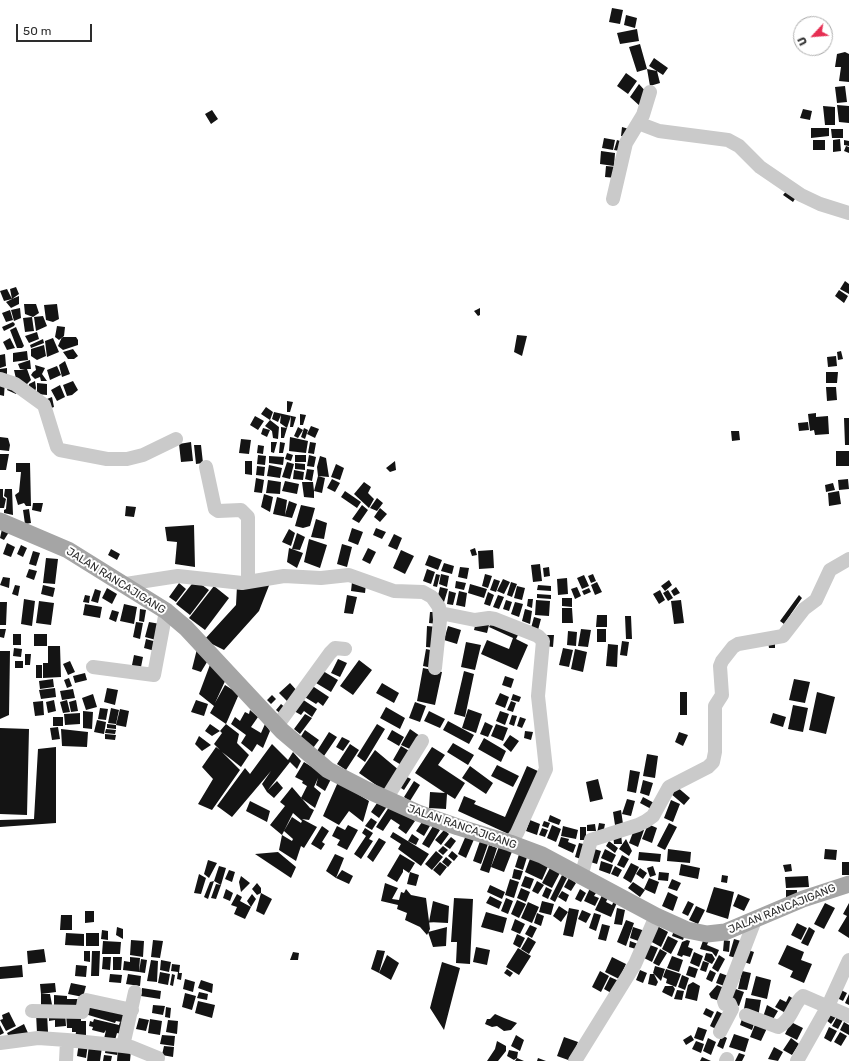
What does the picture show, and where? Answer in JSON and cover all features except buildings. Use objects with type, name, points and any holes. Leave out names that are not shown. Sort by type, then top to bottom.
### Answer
[{"type":"main road","name":"JALAN RANCAJIGANG","points":[[0,521],[68,550],[126,584],[166,611],[186,628],[297,746],[328,770],[386,799],[438,821],[510,843],[542,855],[656,916],[687,930],[713,934],[725,932],[803,899],[849,884]]},
{"type":"street","points":[[613,199],[626,143],[646,107],[650,92]]},
{"type":"street","points":[[638,123],[659,131],[728,140],[739,146],[760,167],[801,195],[820,204],[849,213]]},
{"type":"street","points":[[0,379],[15,384],[44,405],[57,447],[60,450],[107,459],[127,459],[143,455],[176,440]]},
{"type":"street","points":[[206,467],[215,510],[241,510],[248,517],[248,582]]},
{"type":"street","points":[[581,877],[591,840],[638,825],[653,816],[669,787],[708,768],[713,762],[716,752],[715,706],[722,697],[723,688],[720,664],[733,647],[740,644],[783,636],[804,609],[816,600],[830,570],[849,559]]},
{"type":"street","points":[[126,584],[183,576],[238,583],[284,576],[321,578],[349,575],[394,590],[423,592],[436,601],[440,613],[435,668]]},
{"type":"street","points":[[93,667],[154,675],[166,611]]},
{"type":"street","points":[[440,613],[475,620],[495,618],[538,636],[543,641],[544,649],[538,696],[546,769],[517,833],[510,843]]},
{"type":"street","points":[[277,726],[330,653],[336,648],[345,649]]},
{"type":"street","points":[[386,799],[422,741]]},
{"type":"street","points":[[580,1060],[635,964],[656,916]]},
{"type":"street","points":[[720,1032],[732,1009],[730,1004],[725,1004],[724,1001],[754,920]]},
{"type":"street","points":[[797,1061],[828,1006],[849,960]]},
{"type":"street","points":[[123,1046],[135,992]]},
{"type":"street","points":[[746,1015],[778,1027],[784,1024],[793,1013],[799,999],[804,996],[849,1016]]},
{"type":"street","points":[[32,1011],[82,1012],[84,1001],[86,1000],[132,1010]]},
{"type":"street","points":[[0,1043],[38,1038],[67,1040],[132,1047],[158,1058]]},
{"type":"street","points":[[66,1061],[67,1040]]}]
